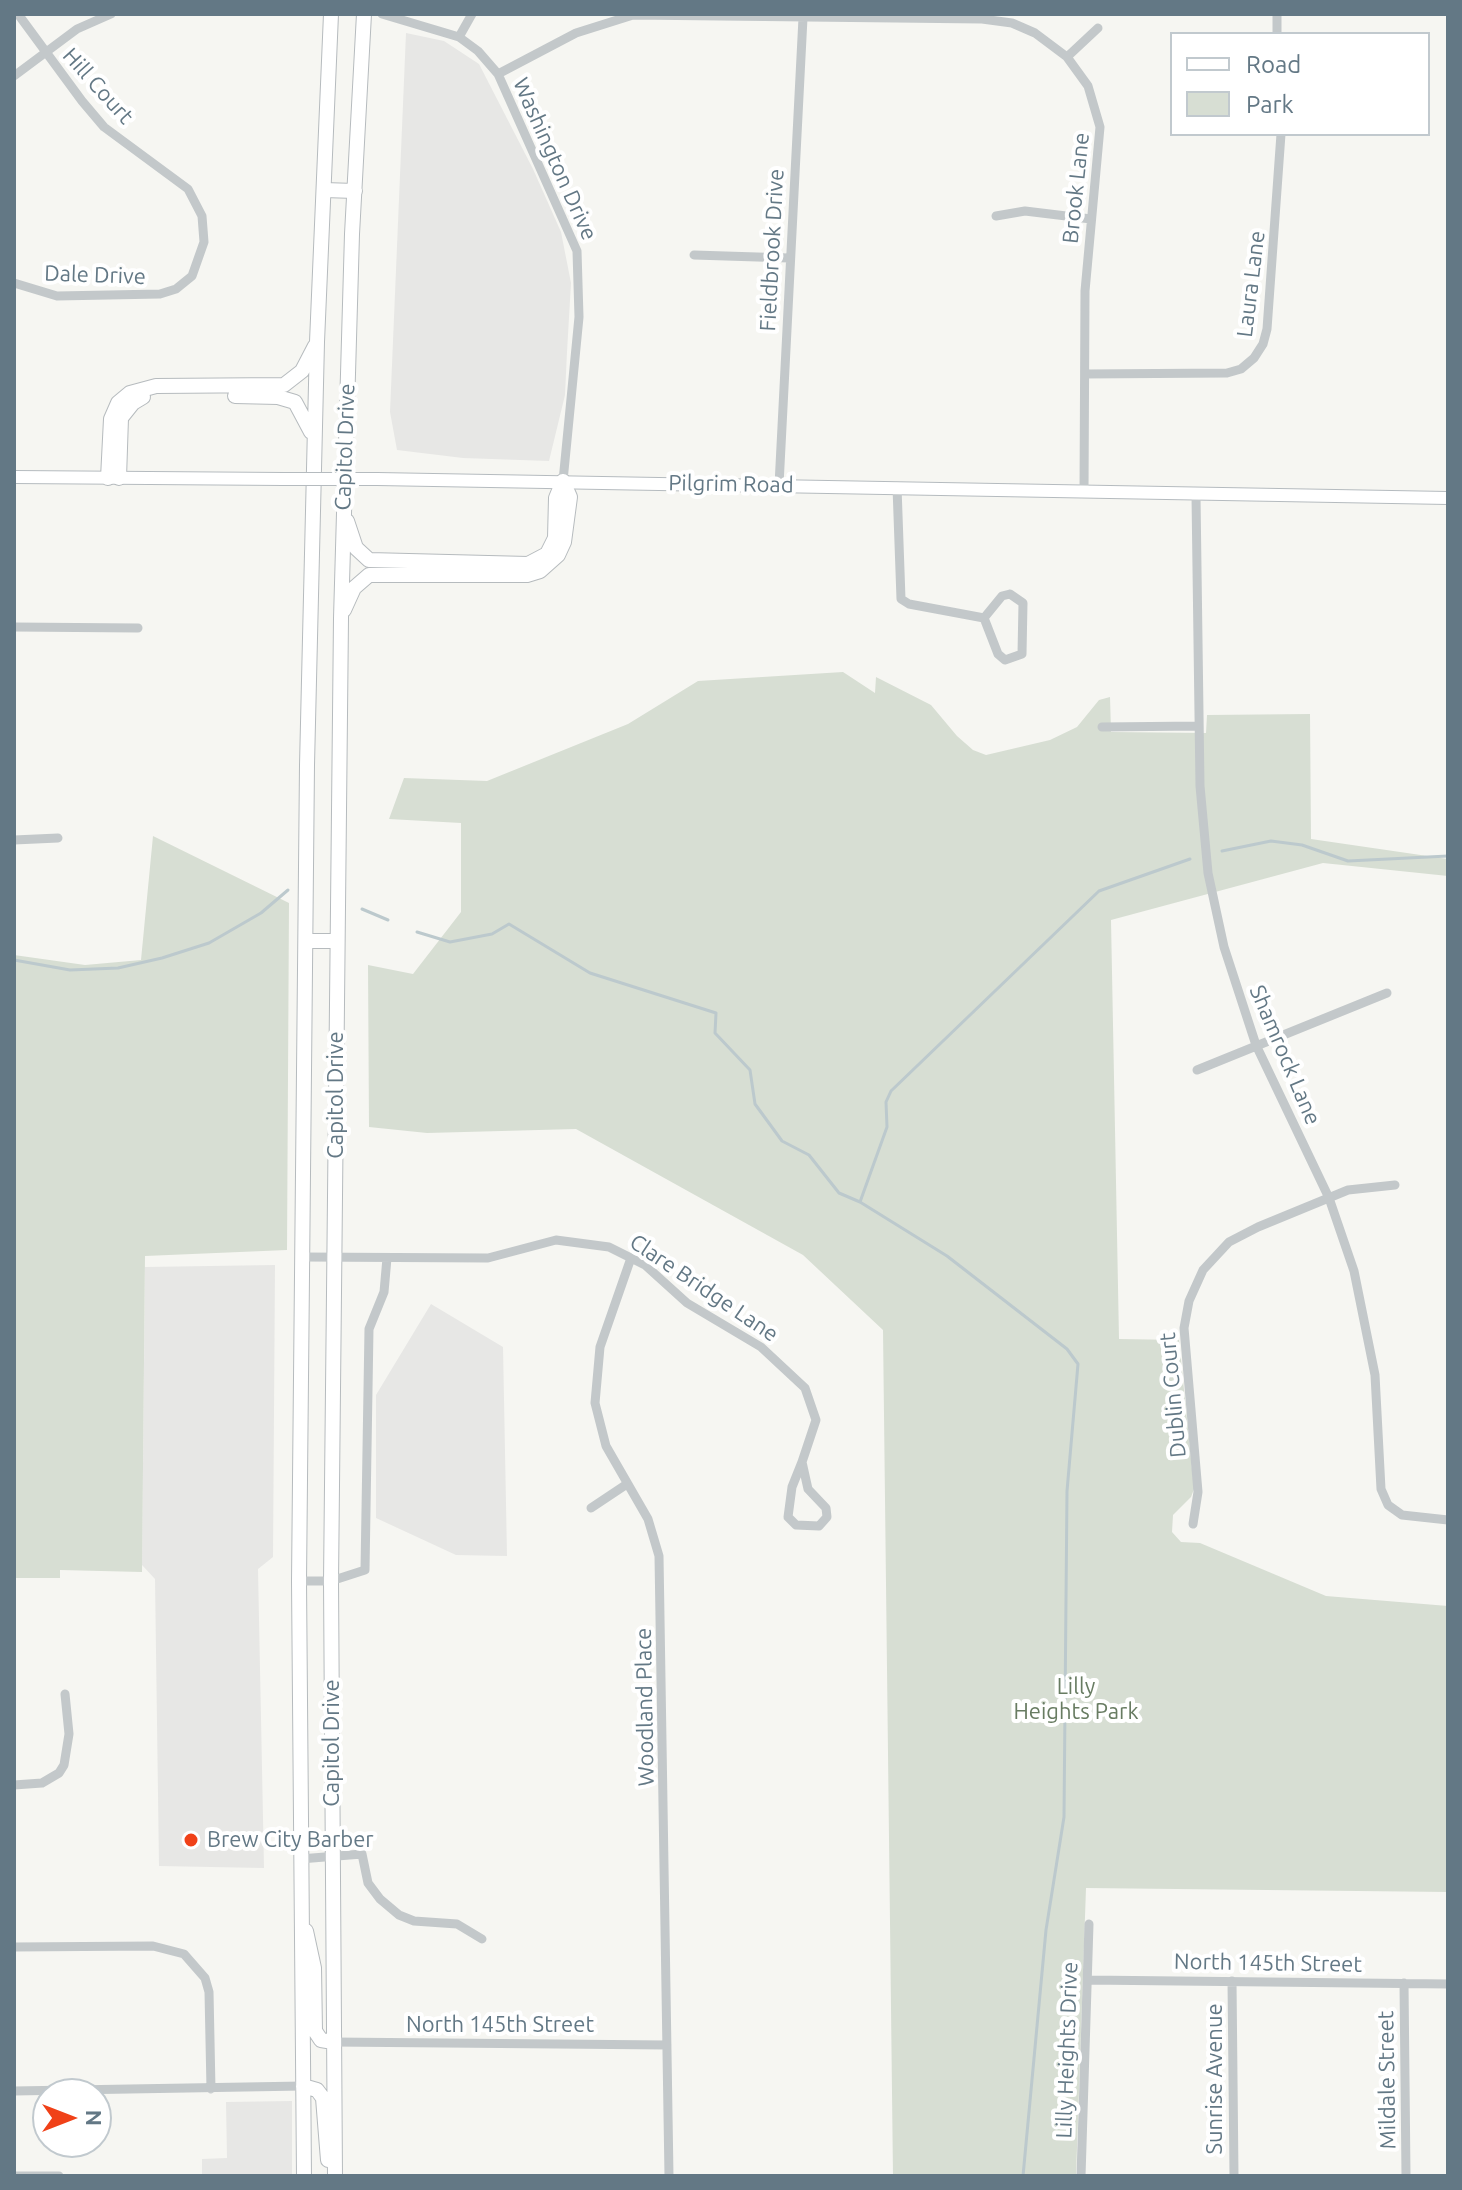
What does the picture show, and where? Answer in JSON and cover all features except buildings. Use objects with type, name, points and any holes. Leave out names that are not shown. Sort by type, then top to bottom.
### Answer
[{"type":"main road","name":"Capitol Drive","points":[[304,2176],[299,1581],[306,941],[314,439],[331,14]]},
{"type":"main road","name":"Capitol Drive","points":[[334,2176],[331,1581],[341,618],[364,14]]},
{"type":"main road","points":[[324,190],[355,191]]},
{"type":"main road","points":[[114,478],[111,419],[118,403],[130,393],[156,386],[284,385],[302,371],[317,342]]},
{"type":"main road","points":[[114,478],[121,418],[133,403],[149,395],[288,399],[300,406],[314,439]]},
{"type":"main road","name":"Pilgrim Road","points":[[14,477],[563,481],[1196,496],[1448,498]]},
{"type":"main road","points":[[343,509],[356,548],[369,560],[528,564],[547,554],[555,538],[556,498],[563,481]]},
{"type":"main road","points":[[341,618],[354,588],[369,575],[527,575],[540,571],[558,555],[564,542],[570,497],[563,481]]},
{"type":"main road","points":[[306,941],[337,941]]},
{"type":"main road","points":[[301,1915],[312,1950],[315,2031],[321,2040],[333,2042]]},
{"type":"main road","points":[[303,2086],[317,2090],[323,2098],[324,2144],[334,2176]]},
{"type":"street","name":"Hill Court","points":[[18,14],[44,53],[104,127],[174,176],[197,204]]},
{"type":"street","points":[[14,76],[77,29],[111,14]]},
{"type":"street","points":[[382,14],[459,37],[472,14]]},
{"type":"street","name":"Brook Lane","points":[[498,74],[576,33],[624,17],[998,20],[1035,33],[1067,57],[1088,86],[1099,114],[1099,160],[1091,219],[1084,492]]},
{"type":"street","name":"Fieldbrook Drive","points":[[779,485],[803,18]]},
{"type":"street","points":[[1067,57],[1098,28]]},
{"type":"street","name":"Washington Drive","points":[[459,37],[478,51],[498,74],[577,251],[579,317],[563,481]]},
{"type":"street","name":"Laura Lane","points":[[1085,374],[1227,373],[1241,369],[1254,358],[1263,344],[1267,329],[1281,136]]},
{"type":"street","name":"Dale Drive","points":[[14,283],[57,296],[148,296],[176,289],[192,276],[204,242],[197,204]]},
{"type":"street","points":[[996,216],[1025,211],[1091,219]]},
{"type":"street","points":[[694,255],[789,258]]},
{"type":"street","points":[[897,487],[901,599],[909,604],[984,618]]},
{"type":"street","name":"Shamrock Lane","points":[[1196,496],[1201,806],[1208,873],[1232,976],[1256,1045],[1329,1198],[1354,1271],[1371,1349],[1381,1489],[1388,1505],[1402,1515],[1448,1520]]},
{"type":"street","points":[[1002,596],[1018,596],[1023,603],[1022,654],[1018,658],[1005,660],[998,654],[984,618],[1002,596]]},
{"type":"street","points":[[14,627],[138,628]]},
{"type":"street","points":[[1102,727],[1199,726]]},
{"type":"street","points":[[14,840],[58,838]]},
{"type":"street","points":[[1197,1070],[1387,993]]},
{"type":"street","name":"Dublin Court","points":[[1193,1524],[1198,1492],[1184,1339],[1185,1315],[1195,1285],[1229,1242],[1361,1186],[1395,1185]]},
{"type":"street","name":"Clare Bridge Lane","points":[[303,1257],[488,1258],[556,1240],[594,1243],[631,1258],[687,1303],[761,1347],[805,1388],[816,1420],[792,1487],[788,1517],[796,1525],[819,1526],[827,1517],[826,1508],[808,1489],[802,1462]]},
{"type":"street","points":[[299,1581],[331,1581],[365,1570],[369,1329],[384,1292],[387,1258]]},
{"type":"street","name":"Woodland Place","points":[[631,1258],[607,1320],[595,1380],[600,1430],[610,1458],[648,1519],[661,1574],[669,2176]]},
{"type":"street","points":[[591,1508],[627,1484]]},
{"type":"street","points":[[14,1785],[42,1783],[59,1773],[64,1765],[69,1734],[65,1694]]},
{"type":"street","points":[[300,1859],[362,1854],[368,1883],[380,1899],[399,1915],[414,1921],[457,1924],[482,1939]]},
{"type":"street","name":"Lilly Heights Drive","points":[[1081,2176],[1089,1924]]},
{"type":"street","points":[[14,1947],[153,1946],[174,1949],[187,1956],[205,1978],[209,1992],[211,2089]]},
{"type":"street","name":"North 145th Street","points":[[1088,1980],[1448,1984]]},
{"type":"street","name":"Sunrise Avenue","points":[[1232,1981],[1234,2176]]},
{"type":"street","name":"Mildale Street","points":[[1404,1983],[1406,2176]]},
{"type":"street","name":"North 145th Street","points":[[333,2042],[667,2045]]},
{"type":"street","points":[[14,2091],[303,2086]]},
{"type":"street","points":[[14,2176],[59,2176]]},
{"type":"shaded area","points":[[406,33],[444,41],[479,64],[533,169],[561,232],[571,283],[565,395],[549,461],[463,458],[397,450],[390,412]]},
{"type":"shaded area","points":[[275,1265],[273,1557],[258,1569],[264,1868],[159,1866],[155,1579],[142,1565],[145,1267]]},
{"type":"shaded area","points":[[431,1304],[503,1347],[507,1556],[456,1555],[376,1518],[376,1395]]},
{"type":"shaded area","points":[[292,2101],[292,2176],[202,2176],[202,2159],[227,2158],[226,2102]]},
{"type":"green space","name":"Lilly Heights Park","points":[[843,672],[875,693],[876,677],[931,705],[957,736],[973,750],[986,755],[1050,740],[1077,727],[1099,700],[1110,697],[1111,732],[1206,733],[1207,715],[1310,714],[1311,839],[1448,859],[1448,876],[1323,863],[1111,920],[1119,1339],[1179,1340],[1194,1489],[1191,1497],[1173,1515],[1172,1532],[1181,1542],[1200,1543],[1326,1596],[1448,1606],[1448,1892],[1086,1888],[1076,2176],[893,2176],[883,1330],[803,1255],[576,1129],[427,1133],[369,1127],[368,965],[413,974],[461,912],[461,823],[389,819],[404,778],[487,781],[628,724],[698,681]]},
{"type":"green space","points":[[153,836],[289,903],[287,1250],[145,1256],[142,1572],[60,1570],[60,1578],[14,1578],[14,955],[85,965],[141,960]]},
{"type":"waterway","points":[[1222,851],[1271,841],[1302,845],[1348,861],[1448,856]]},
{"type":"waterway","points":[[860,1202],[887,1127],[886,1102],[891,1091],[1099,891],[1190,859]]},
{"type":"waterway","points":[[14,960],[70,970],[118,968],[162,958],[209,943],[261,913],[288,890]]},
{"type":"waterway","points":[[362,909],[388,920]]},
{"type":"waterway","points":[[417,932],[450,942],[492,934],[509,924],[590,973],[716,1013],[715,1033],[750,1070],[755,1104],[782,1141],[809,1155],[839,1193],[860,1202],[947,1256],[1067,1349],[1078,1364],[1067,1491],[1064,1817],[1046,1930],[1023,2176]]},
{"type":"place","name":"Brew City Barber","points":[[191,1840]]}]
